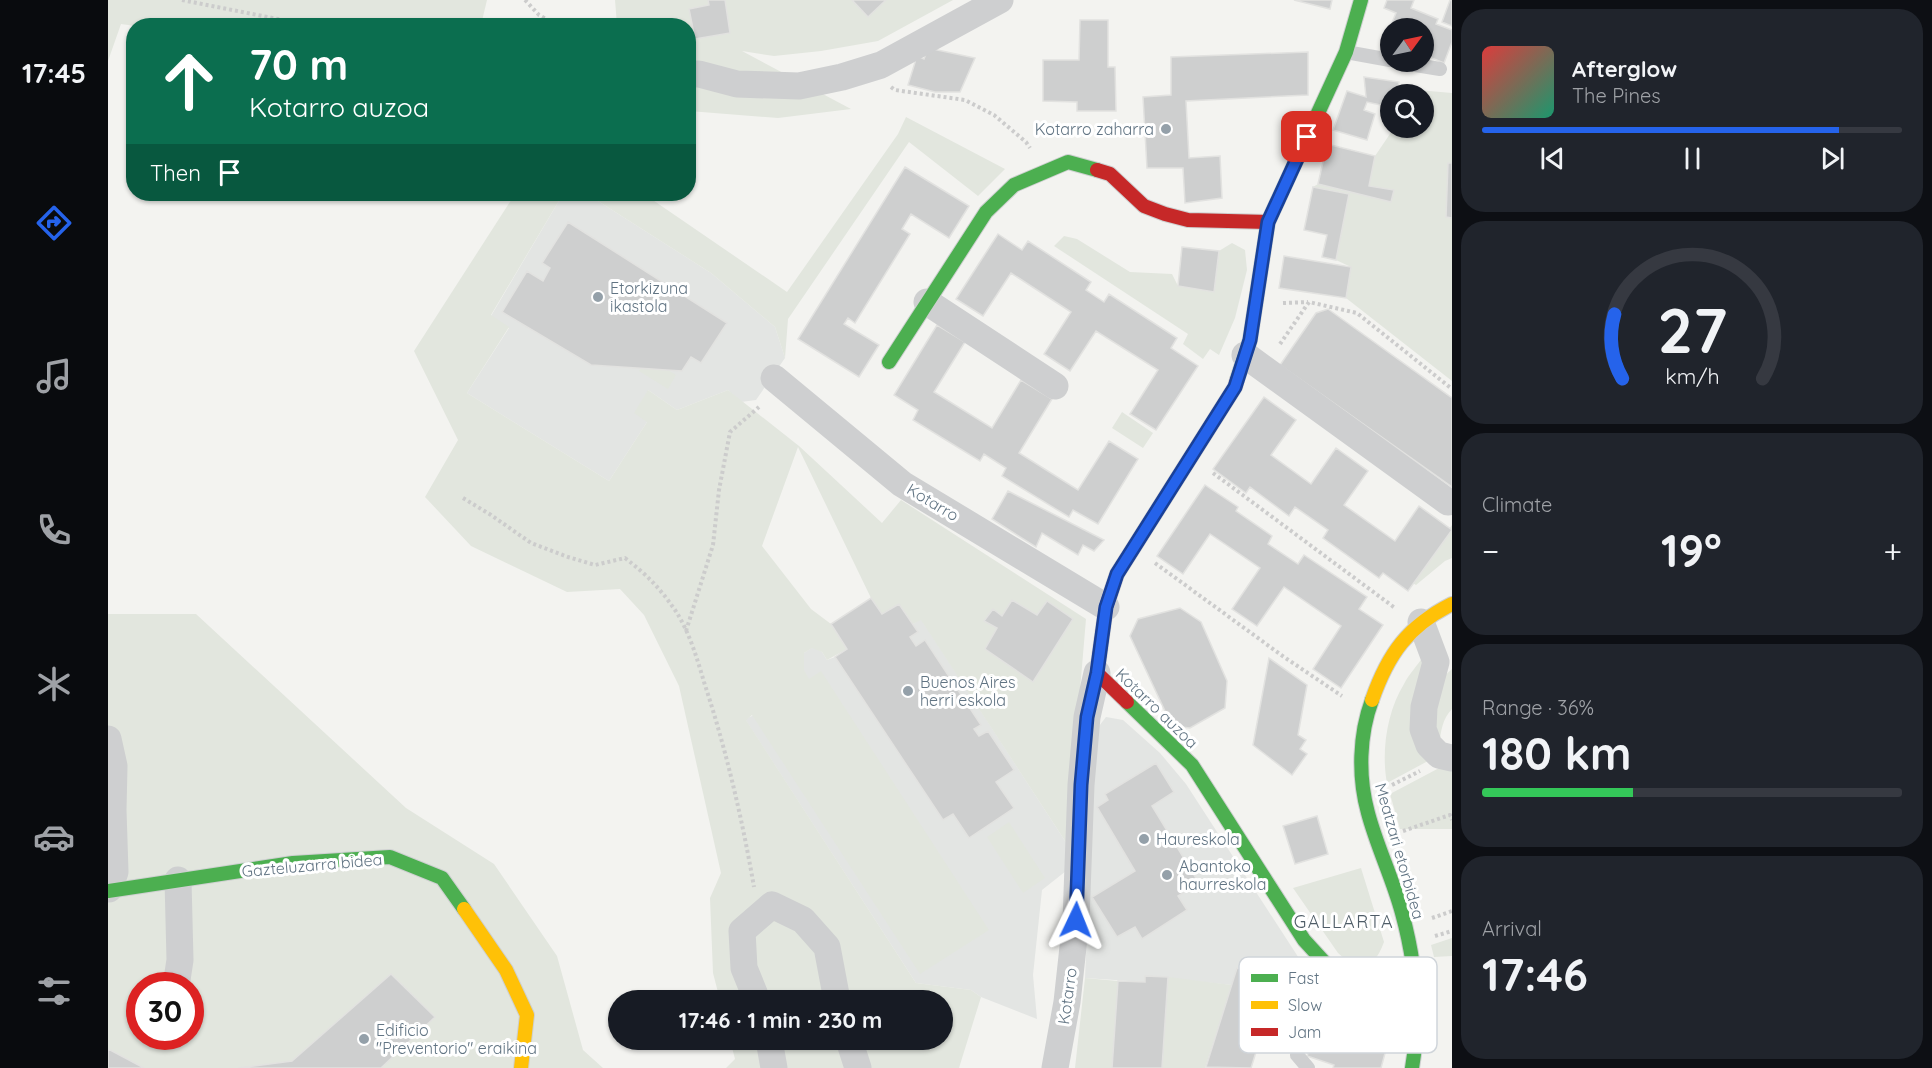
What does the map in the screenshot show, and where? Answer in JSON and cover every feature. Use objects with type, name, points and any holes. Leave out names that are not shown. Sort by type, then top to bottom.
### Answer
[{"type":"street","points":[[696,74],[737,84],[799,86],[842,78],[881,65],[1000,0]]},
{"type":"street","name":"Kotarro auzoa","points":[[1319,957],[1304,940],[1192,765],[1097,673],[1106,607],[1117,574],[1235,387],[1254,361],[1250,340],[1268,222],[1346,52],[1361,0]]},
{"type":"street","points":[[889,362],[986,212],[1014,185],[1042,171],[1068,162],[1110,174],[1144,206],[1188,220],[1268,222]]},
{"type":"street","points":[[927,302],[1055,386]]},
{"type":"street","points":[[1254,361],[1448,502]]},
{"type":"street","name":"Kotarro","points":[[774,378],[902,484],[1106,607]]},
{"type":"street","name":"Meatzari etorbidea","points":[[1410,957],[1397,895],[1365,803],[1361,772],[1362,744],[1372,698],[1380,679],[1402,643],[1421,622],[1452,604]]},
{"type":"street","points":[[1421,622],[1436,662],[1424,707],[1424,729],[1429,745],[1439,755],[1452,758]]},
{"type":"street","name":"Kotarro","points":[[1055,1068],[1067,1002],[1075,932],[1081,785],[1087,717],[1097,673]]},
{"type":"street","points":[[108,739],[114,766],[115,872],[108,890]]},
{"type":"street","name":"Gazteluzarra bidea","points":[[108,890],[293,864],[390,857],[442,878],[506,970],[527,1015],[521,1068]]},
{"type":"street","points":[[178,880],[180,960],[178,972]]},
{"type":"street","points":[[753,990],[744,968],[742,931],[772,905],[804,920],[827,947],[835,990]]},
{"type":"street","points":[[771,1050],[774,1068]]},
{"type":"street","points":[[852,1050],[858,1068]]},
{"type":"street","name":"Meatzari etorbidea","points":[[1412,1068],[1416,1053]]},
{"type":"lane","points":[[1346,52],[1380,58]]},
{"type":"lane","points":[[1434,68],[1440,69]]},
{"type":"lane","points":[[1298,1053],[1308,1068]]},
{"type":"path","points":[[182,0],[273,18]]},
{"type":"path","points":[[525,0],[544,18]]},
{"type":"path","points":[[866,70],[896,90],[965,100],[994,115],[1026,142],[1042,171]]},
{"type":"path","points":[[1254,361],[1309,302],[1357,314],[1452,389]]},
{"type":"path","points":[[686,632],[713,545],[719,490],[730,432],[759,407]]},
{"type":"path","points":[[1207,469],[1395,608]]},
{"type":"path","points":[[463,498],[531,543],[595,565],[625,558],[652,580],[676,612],[696,656],[726,752],[746,838],[757,918]]},
{"type":"path","points":[[1147,557],[1343,697]]},
{"type":"path","points":[[1394,835],[1450,814],[1452,820]]},
{"type":"path","points":[[1431,919],[1452,911]]},
{"type":"path","points":[[1432,937],[1452,932]]},
{"type":"shaded area","points":[[108,0],[487,0],[483,18],[126,18],[126,25],[121,24],[108,61]]},
{"type":"shaded area","points":[[615,0],[953,0],[878,41],[774,56],[742,51],[851,109],[778,118],[696,112],[696,18],[616,18]]},
{"type":"shaded area","points":[[1434,91],[1452,93],[1452,381],[1346,298],[1351,267],[1336,260],[1349,195],[1313,187],[1318,184],[1391,202],[1393,190],[1369,186],[1375,156],[1387,138],[1434,138]]},
{"type":"shaded area","points":[[906,117],[1005,169],[978,196],[909,142],[788,319],[785,358],[775,327],[711,273],[598,201],[654,201],[787,292],[898,134]]},
{"type":"shaded area","points":[[510,201],[559,201],[491,315],[509,327],[467,393],[609,481],[647,422],[634,413],[648,390],[677,410],[728,390],[799,446],[882,523],[901,500],[1086,619],[1067,844],[921,620],[913,624],[899,604],[882,614],[871,598],[798,447],[762,546],[811,609],[831,624],[847,649],[827,660],[822,652],[812,648],[804,653],[804,670],[809,679],[821,671],[989,930],[920,974],[752,715],[746,720],[916,983],[971,990],[981,997],[959,1068],[726,1068],[735,1059],[733,1050],[953,1050],[953,990],[717,990],[713,973],[710,898],[721,873],[679,686],[644,615],[620,589],[567,592],[471,546],[425,497],[458,440],[414,351]]},
{"type":"shaded area","points":[[559,201],[598,201],[711,273],[775,327],[785,358],[756,400],[741,402],[728,390],[677,410],[648,390],[647,422],[609,481],[467,393],[509,328],[491,316]]},
{"type":"shaded area","points":[[1064,236],[1077,239],[1130,272],[1172,274],[1178,286],[1214,292],[1219,251],[1232,243],[1245,250],[1247,270],[1235,318],[1219,355],[1210,349],[1203,359],[1183,344],[1188,334],[1054,246]]},
{"type":"shaded area","points":[[648,358],[676,375],[668,389],[639,371]]},
{"type":"shaded area","points":[[1122,412],[1153,433],[1143,448],[1112,428]]},
{"type":"shaded area","points":[[1452,525],[1452,558],[1445,561],[1416,585],[1411,582]]},
{"type":"shaded area","points":[[108,614],[196,614],[406,808],[494,864],[557,956],[583,1050],[603,1068],[108,1068]]},
{"type":"shaded area","points":[[921,619],[1067,844],[1066,871],[1042,890],[1033,975],[1037,1019],[981,997],[971,990],[916,983],[745,719],[752,716],[804,669],[804,653],[813,647],[822,652],[827,660],[835,657],[943,820],[953,814],[969,837],[1013,808],[996,782],[1013,770],[988,731],[979,736],[974,729],[981,725],[926,641],[916,646],[910,637],[918,632],[913,624]]},
{"type":"shaded area","points":[[1423,657],[1428,761],[1387,783],[1385,745],[1393,706],[1408,677]]},
{"type":"shaded area","points":[[1452,669],[1452,709],[1444,721],[1439,745],[1433,711],[1442,678]]},
{"type":"shaded area","name":"Abantoko haurreskola","points":[[1106,717],[1123,720],[1160,753],[1186,784],[1298,957],[1239,957],[1239,978],[1232,985],[1146,976],[1145,982],[1085,978],[1096,730]]},
{"type":"shaded area","points":[[1441,767],[1452,771],[1452,829],[1400,829],[1390,794]]},
{"type":"shaded area","points":[[1009,822],[1045,878],[1023,893],[987,837]]},
{"type":"shaded area","points":[[1361,868],[1384,942],[1379,953],[1376,957],[1343,957],[1293,888]]},
{"type":"shaded area","points":[[1452,938],[1452,956],[1434,957],[1431,945]]},
{"type":"shaded area","points":[[1168,977],[1232,985],[1205,1068],[1162,1068]]},
{"type":"shaded area","points":[[1085,978],[1118,981],[1112,1068],[1075,1068]]},
{"type":"building","points":[[708,0],[725,0],[730,33],[696,39],[696,18],[691,18],[689,9],[709,5]]},
{"type":"building","points":[[852,0],[886,0],[868,17]]},
{"type":"building","points":[[1294,0],[1332,0],[1330,9]]},
{"type":"building","points":[[1387,0],[1414,0],[1411,8],[1438,19],[1436,24],[1452,30],[1452,42],[1444,63],[1434,59],[1434,18],[1394,18],[1396,13],[1384,8]]},
{"type":"building","points":[[1450,0],[1452,0],[1452,26],[1442,22]]},
{"type":"building","points":[[1080,20],[1108,20],[1108,67],[1115,67],[1116,111],[1077,111],[1077,102],[1043,101],[1043,60],[1079,60]]},
{"type":"building","points":[[928,48],[975,58],[960,92],[935,92],[908,85],[917,56],[924,59]]},
{"type":"building","name":"Kotarro zaharra","points":[[1308,52],[1308,95],[1186,101],[1189,158],[1220,156],[1222,198],[1185,203],[1183,168],[1147,168],[1143,97],[1171,95],[1171,57]]},
{"type":"building","points":[[1364,77],[1399,82],[1398,84],[1380,84],[1380,105],[1367,102],[1364,110],[1375,114],[1367,140],[1333,130],[1347,91],[1366,97]]},
{"type":"building","points":[[1327,144],[1375,156],[1369,186],[1394,190],[1391,202],[1318,184]]},
{"type":"building","points":[[1448,163],[1452,163],[1452,218],[1446,217]]},
{"type":"building","points":[[905,167],[969,206],[949,238],[911,214],[902,229],[910,234],[855,323],[848,318],[844,324],[879,345],[859,377],[798,339]]},
{"type":"building","points":[[1313,187],[1349,194],[1336,260],[1322,257],[1327,235],[1304,230]]},
{"type":"building","name":"Etorkizuna ikastola","points":[[568,222],[727,323],[701,363],[691,357],[682,371],[591,365],[502,312],[527,271],[543,281],[550,268],[542,263]]},
{"type":"building","points":[[998,234],[1022,250],[1028,241],[1091,282],[1086,290],[1104,302],[1109,294],[1177,338],[1171,348],[1198,366],[1156,430],[1130,414],[1158,370],[1096,331],[1070,371],[1044,354],[1071,312],[1011,273],[983,316],[956,299]]},
{"type":"building","points":[[1182,247],[1219,251],[1214,292],[1178,286]]},
{"type":"building","points":[[1284,256],[1351,267],[1346,298],[1279,288]]},
{"type":"building","points":[[1328,309],[1452,398],[1452,487],[1280,365],[1316,313]]},
{"type":"building","points":[[937,325],[965,342],[934,392],[992,428],[1021,380],[1052,399],[1019,453],[1078,490],[1109,441],[1138,459],[1098,524],[1073,510],[1069,517],[1002,476],[1006,468],[984,454],[980,461],[913,420],[918,410],[894,395]]},
{"type":"building","points":[[1264,397],[1296,420],[1271,455],[1311,484],[1336,448],[1368,471],[1344,505],[1395,541],[1419,506],[1452,530],[1408,591],[1383,573],[1379,578],[1323,538],[1328,530],[1295,507],[1289,516],[1250,487],[1246,493],[1213,469]]},
{"type":"building","points":[[1205,485],[1238,507],[1236,511],[1272,536],[1268,544],[1298,564],[1304,555],[1367,597],[1359,609],[1383,625],[1341,688],[1313,669],[1341,626],[1284,587],[1257,626],[1232,609],[1260,568],[1210,534],[1183,574],[1157,556]]},
{"type":"building","points":[[1008,491],[1104,540],[1094,551],[1083,545],[1078,555],[1042,533],[1036,547],[992,519]]},
{"type":"building","name":"Buenos Aires herri eskola","points":[[871,598],[882,614],[899,604],[918,632],[910,637],[916,646],[925,640],[981,725],[974,729],[979,736],[988,731],[1014,770],[996,782],[1014,808],[969,838],[953,814],[943,820],[835,657],[847,649],[831,624]]},
{"type":"building","points":[[1012,600],[1037,615],[1047,601],[1073,619],[1033,682],[985,649],[997,628],[984,621],[993,609],[1002,616]]},
{"type":"building","points":[[1180,608],[1201,622],[1227,681],[1225,708],[1190,728],[1172,726],[1130,636],[1138,619]]},
{"type":"building","points":[[1269,658],[1307,685],[1298,735],[1306,740],[1300,749],[1307,754],[1292,775],[1253,745]]},
{"type":"building","name":"Haureskola","points":[[1156,763],[1174,792],[1152,806],[1199,883],[1178,896],[1187,910],[1142,939],[1135,927],[1117,937],[1092,897],[1135,871],[1097,807],[1108,800],[1105,794]]},
{"type":"building","points":[[1317,816],[1328,854],[1295,864],[1283,826]]},
{"type":"building","points":[[1237,968],[1239,968],[1239,1053],[1256,1053],[1251,1068],[1206,1067]]},
{"type":"building","name":"Edificio \"Preventorio\" eraikina","points":[[391,974],[435,1017],[381,1068],[238,1068],[292,1061]]},
{"type":"building","points":[[1145,976],[1168,977],[1162,1068],[1112,1068],[1118,981],[1145,982]]},
{"type":"building","points":[[108,1049],[144,1068],[108,1068]]},
{"type":"building","points":[[1308,1053],[1385,1053],[1381,1068],[1333,1068],[1334,1065],[1307,1056]]},
{"type":"traffic: fast","points":[[1237,380],[1250,340],[1268,222],[1346,52],[1361,0]]},
{"type":"traffic: fast","points":[[889,362],[986,212],[1014,185],[1068,162],[1097,170]]},
{"type":"traffic: fast","points":[[1372,700],[1364,727],[1361,756],[1365,799],[1398,900],[1412,957]]},
{"type":"traffic: fast","points":[[1127,702],[1192,765],[1304,940],[1320,957]]},
{"type":"traffic: fast","points":[[108,891],[293,863],[390,857],[442,878],[464,909]]},
{"type":"traffic: fast","points":[[1412,1068],[1414,1053]]},
{"type":"traffic: slow","points":[[1372,700],[1385,669],[1402,643],[1423,622],[1452,604]]},
{"type":"traffic: slow","points":[[464,909],[506,970],[527,1015],[521,1068]]},
{"type":"traffic: jam","points":[[1097,170],[1110,174],[1144,206],[1165,214],[1188,220],[1268,222]]},
{"type":"traffic: jam","points":[[1127,702],[1097,673],[1106,607],[1117,574],[1235,387],[1237,380]]},
{"type":"place","name":"Kotarro zaharra","points":[[1166,129]]},
{"type":"place","name":"Etorkizuna ikastola","points":[[598,297]]},
{"type":"place","name":"Buenos Aires herri eskola","points":[[908,691]]},
{"type":"place","name":"Haureskola","points":[[1144,839]]},
{"type":"place","name":"Abantoko haurreskola","points":[[1167,875]]},
{"type":"place","name":"Edificio \"Preventorio\" eraikina","points":[[364,1039]]},
{"type":"district","name":"GALLARTA","points":[[1344,921]]},
{"type":"route","points":[[1076,920],[1081,785],[1087,717],[1097,673],[1106,607],[1117,574],[1235,387],[1250,340],[1268,222],[1307,137]]}]
